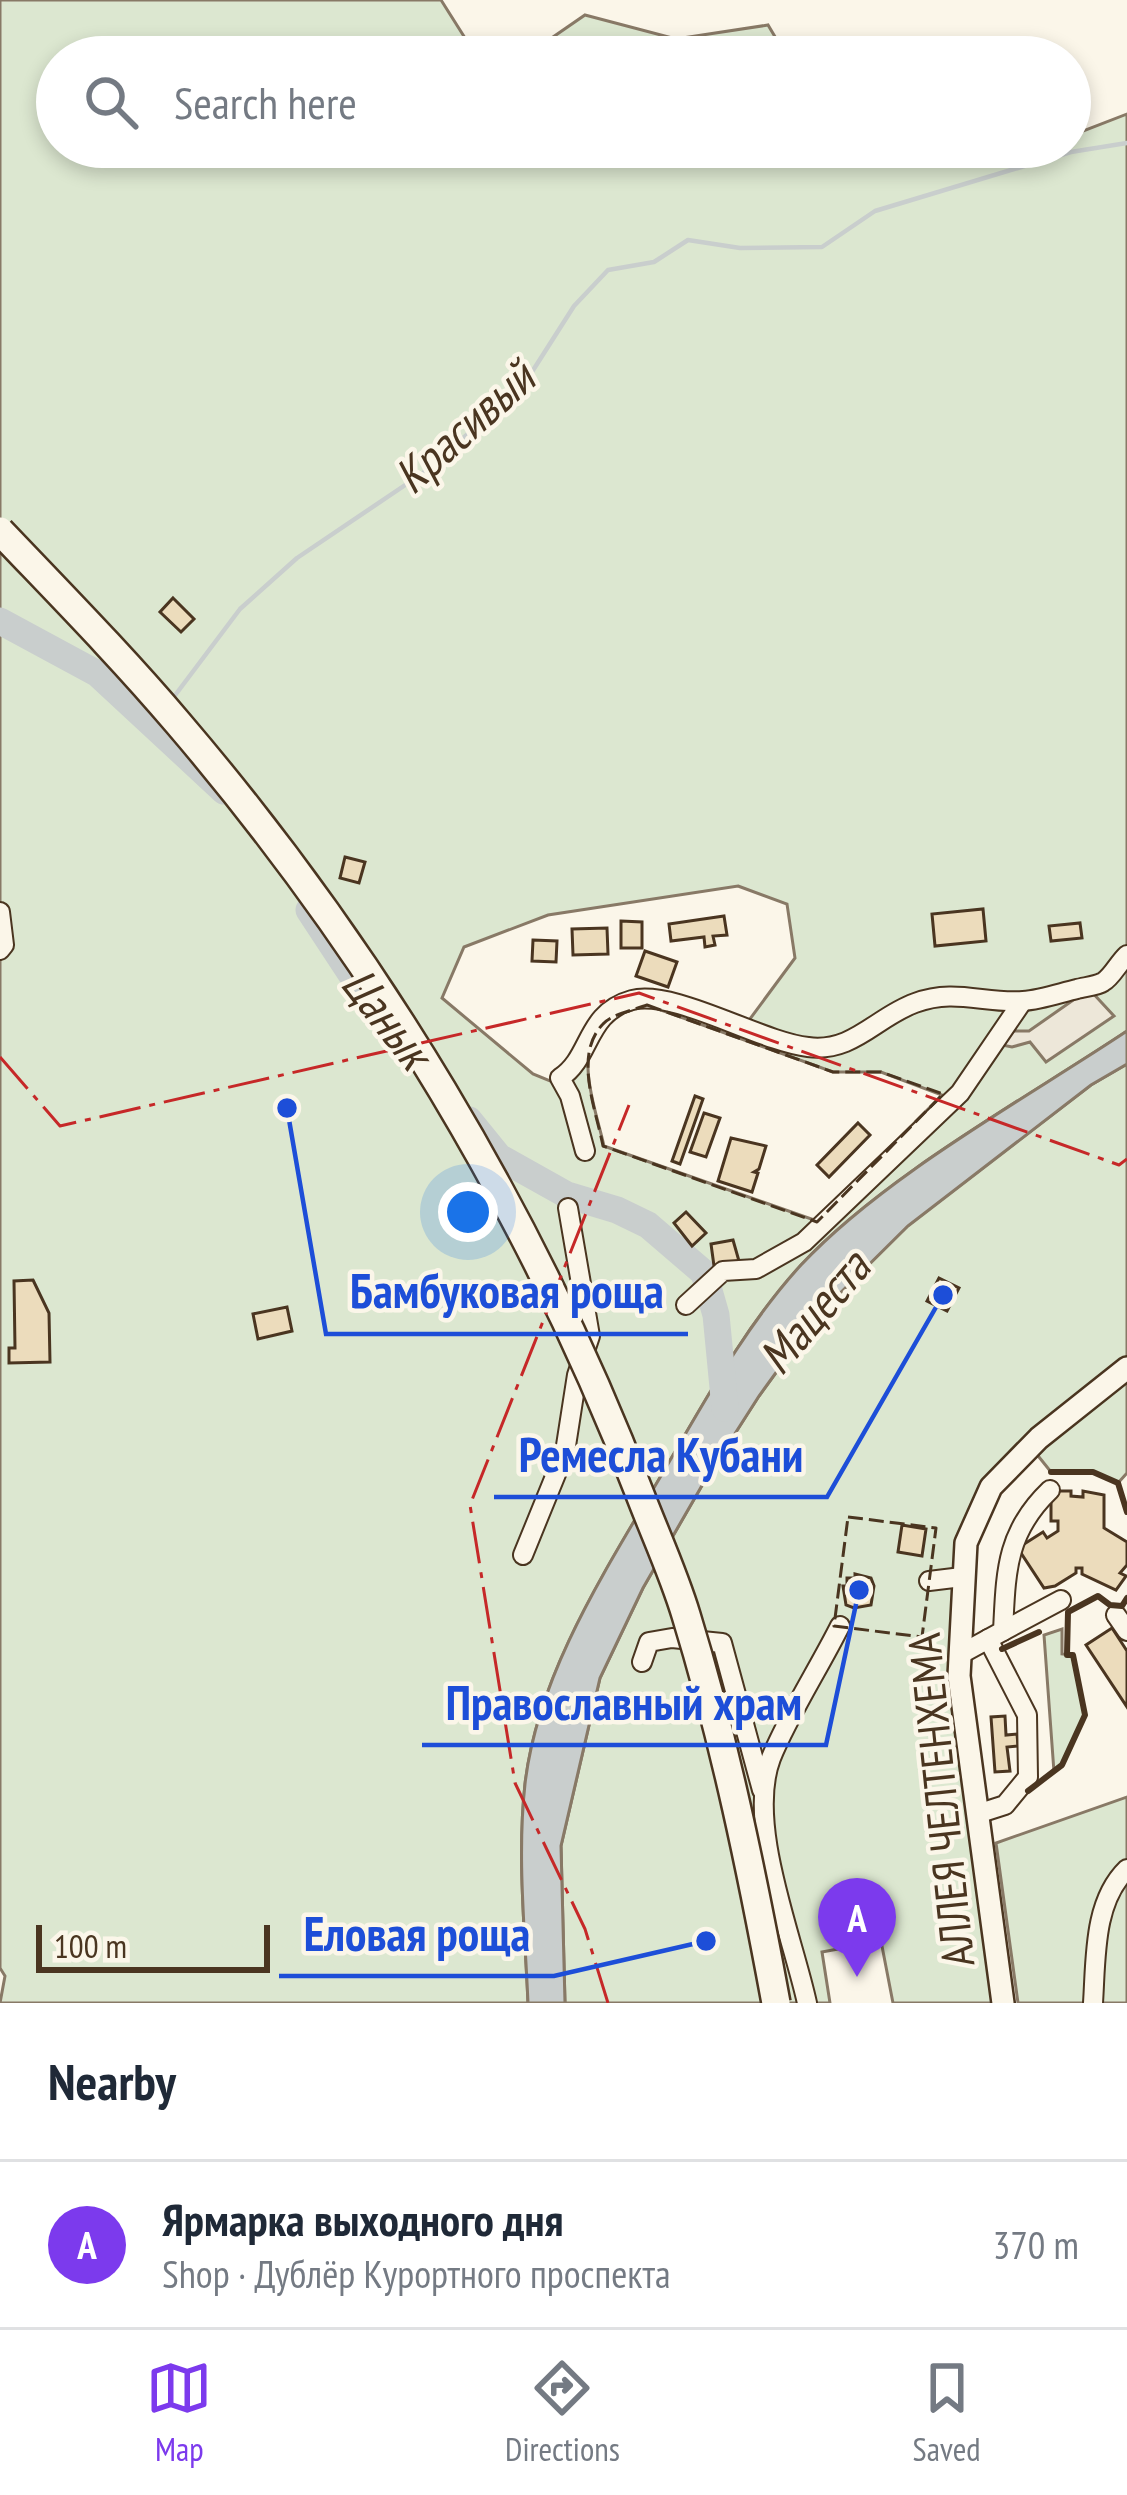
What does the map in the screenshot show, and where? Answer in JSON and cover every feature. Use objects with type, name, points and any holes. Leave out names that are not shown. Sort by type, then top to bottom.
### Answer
[{"type":"highway","points":[[0,531],[179,724],[253,816],[412,1043],[520,1228],[600,1390],[686,1614],[748,1855],[776,2003]]},
{"type":"main road","name":"АЛЛЕЯ ЧЕЛТЕНХЕМА","points":[[1003,2003],[959,1655],[965,1543],[991,1487],[1054,1425],[1127,1368]]},
{"type":"street","points":[[0,912],[4,945],[0,950]]},
{"type":"street","points":[[585,1150],[560,1078],[572,1068],[591,1030],[615,1007],[641,998],[802,1047],[819,1048],[854,1041],[896,1010],[921,1000],[959,994],[1022,1002],[1105,982],[1127,955]]},
{"type":"street","points":[[686,1305],[723,1271],[756,1269],[803,1242],[960,1093],[1022,1002]]},
{"type":"street","points":[[523,1555],[566,1452],[577,1375],[590,1336],[568,1208]]},
{"type":"street","points":[[977,1814],[1005,1805],[1026,1783],[1029,1770],[1027,1714],[995,1635],[1007,1557],[1037,1502],[1050,1490]]},
{"type":"street","points":[[929,1581],[962,1576]]},
{"type":"street","points":[[959,1655],[1060,1600]]},
{"type":"street","points":[[763,1795],[771,1759],[840,1626]]},
{"type":"street","points":[[641,1662],[650,1642],[672,1638],[722,1643],[763,1795],[764,1832],[807,2003]]},
{"type":"street","points":[[1093,2003],[1103,1907],[1116,1879],[1127,1869]]},
{"type":"green space","points":[[0,0],[441,0],[464,36],[36,36],[36,168],[1091,168],[1091,128],[1127,114],[1127,1031],[914,1170],[835,1232],[781,1288],[712,1390],[579,1620],[544,1701],[532,1742],[523,1811],[528,2003],[0,2003],[5,1976],[0,1968]],"holes":[[[738,886],[787,904],[795,958],[744,1027],[666,1002],[628,1003],[595,1025],[566,1075],[550,1081],[533,1074],[442,998],[464,947],[548,915]],[[647,1005],[833,1072],[881,1072],[942,1095],[817,1221],[604,1146],[588,1066],[589,1051],[603,1024]]]},
{"type":"green space","points":[[585,15],[665,36],[554,36]]},
{"type":"green space","points":[[768,25],[775,36],[696,36]]},
{"type":"green space","points":[[1127,1064],[1127,1473],[1118,1483],[1093,1472],[1051,1472],[1031,1447],[991,1487],[959,1610],[1003,2003],[893,2003],[881,1941],[822,1952],[830,2003],[565,2003],[561,1846],[600,1678],[643,1588],[704,1482],[817,1316],[907,1226],[1091,1085]]},
{"type":"green space","points":[[1062,1629],[1062,1654],[1073,1655],[1085,1715],[1062,1765],[1054,1772],[1044,1635]]},
{"type":"green space","points":[[1127,1797],[1127,2003],[1018,2003],[996,1843]]},
{"type":"shaded area","points":[[1089,989],[1114,1016],[1046,1062],[1030,1042],[1012,1047],[992,1043],[1000,1031],[1029,1031]]},
{"type":"water","name":"Мацеста","points":[[1127,1031],[1127,1064],[1091,1085],[908,1226],[817,1316],[704,1482],[643,1588],[600,1678],[561,1846],[565,2003],[528,2003],[523,1811],[532,1742],[544,1701],[600,1581],[712,1390],[781,1288],[835,1232],[914,1170]]},
{"type":"building","points":[[173,598],[194,619],[181,632],[160,612]]},
{"type":"building","points":[[345,857],[365,862],[359,883],[340,878]]},
{"type":"building","points":[[983,909],[986,941],[935,946],[932,914]]},
{"type":"building","points":[[724,916],[727,935],[713,936],[715,945],[705,947],[704,937],[671,941],[669,924]]},
{"type":"building","points":[[621,921],[642,922],[642,948],[621,948]]},
{"type":"building","points":[[1080,923],[1082,938],[1051,941],[1049,926]]},
{"type":"building","points":[[607,928],[608,954],[573,955],[572,929]]},
{"type":"building","points":[[533,940],[557,941],[556,962],[532,961]]},
{"type":"building","points":[[645,951],[677,962],[668,987],[636,976]]},
{"type":"building","points":[[695,1096],[703,1099],[680,1164],[672,1161]]},
{"type":"building","points":[[704,1113],[720,1118],[706,1157],[690,1152]]},
{"type":"building","points":[[858,1123],[870,1135],[829,1177],[817,1165]]},
{"type":"building","points":[[731,1138],[766,1146],[754,1172],[758,1173],[752,1192],[718,1181]]},
{"type":"building","points":[[686,1212],[706,1233],[692,1246],[674,1223]]},
{"type":"building","points":[[733,1240],[739,1261],[714,1266],[711,1244]]},
{"type":"building","points":[[939,1278],[959,1288],[947,1311],[927,1301]]},
{"type":"building","points":[[33,1280],[49,1313],[50,1362],[9,1363],[9,1348],[15,1348],[14,1281]]},
{"type":"building","points":[[287,1307],[292,1331],[258,1339],[253,1314]]},
{"type":"building","points":[[1071,1491],[1071,1496],[1083,1497],[1083,1491],[1104,1495],[1104,1528],[1127,1542],[1127,1565],[1120,1573],[1126,1576],[1116,1590],[1082,1574],[1082,1568],[1044,1588],[1021,1553],[1021,1546],[1043,1532],[1047,1538],[1058,1531],[1058,1521],[1051,1521],[1051,1496]]},
{"type":"building","points":[[902,1525],[926,1529],[922,1556],[898,1552]]},
{"type":"building","points":[[855,1574],[871,1578],[871,1605],[846,1605],[843,1586]]},
{"type":"building","points":[[1112,1628],[1127,1651],[1127,1707],[1086,1645]]},
{"type":"building","points":[[1005,1716],[1006,1735],[1017,1734],[1018,1746],[1007,1747],[1010,1771],[995,1772],[991,1717]]},
{"type":"waterway","name":"Красивый","points":[[1091,149],[1127,143]]},
{"type":"waterway","name":"Красивый","points":[[173,698],[240,609],[297,558],[423,473],[523,386],[574,306],[608,270],[654,262],[688,240],[740,248],[822,247],[875,211],[1018,168]]},
{"type":"waterway","name":"Цанык","points":[[0,621],[98,674],[224,791]]},
{"type":"waterway","name":"Цанык","points":[[309,910],[387,1021]]},
{"type":"waterway","name":"Цанык","points":[[469,1120],[499,1157],[567,1195],[648,1225],[704,1273],[716,1315],[725,1408]]},
{"type":"fence","points":[[647,1005],[833,1072],[881,1072],[943,1094],[817,1222],[603,1146],[589,1083],[589,1051],[603,1024],[647,1005]]},
{"type":"fence","points":[[848,1517],[936,1528],[922,1637],[834,1626],[848,1517]]},
{"type":"wall","points":[[1051,1472],[1093,1472],[1118,1483],[1127,1512]]},
{"type":"wall","points":[[1028,1791],[1062,1765],[1085,1715],[1073,1655],[1067,1655],[1068,1612],[1098,1596],[1110,1605],[1122,1606],[1127,1598]]},
{"type":"wall","points":[[1002,1649],[1039,1632]]},
{"type":"power","points":[[0,1057],[60,1126],[639,993],[1119,1165],[1127,1159]]},
{"type":"power","points":[[608,2003],[585,1929],[515,1783],[470,1505],[629,1105]]},
{"type":"place","name":"Бамбуковая роща","points":[[287,1108]]},
{"type":"place","name":"Ремесла Кубани","points":[[943,1295]]},
{"type":"place","name":"Православный храм","points":[[859,1590]]},
{"type":"place","name":"Еловая роща","points":[[706,1941]]},
{"type":"place","name":"Ярмарка выходного дня","points":[[857,1977]]}]
